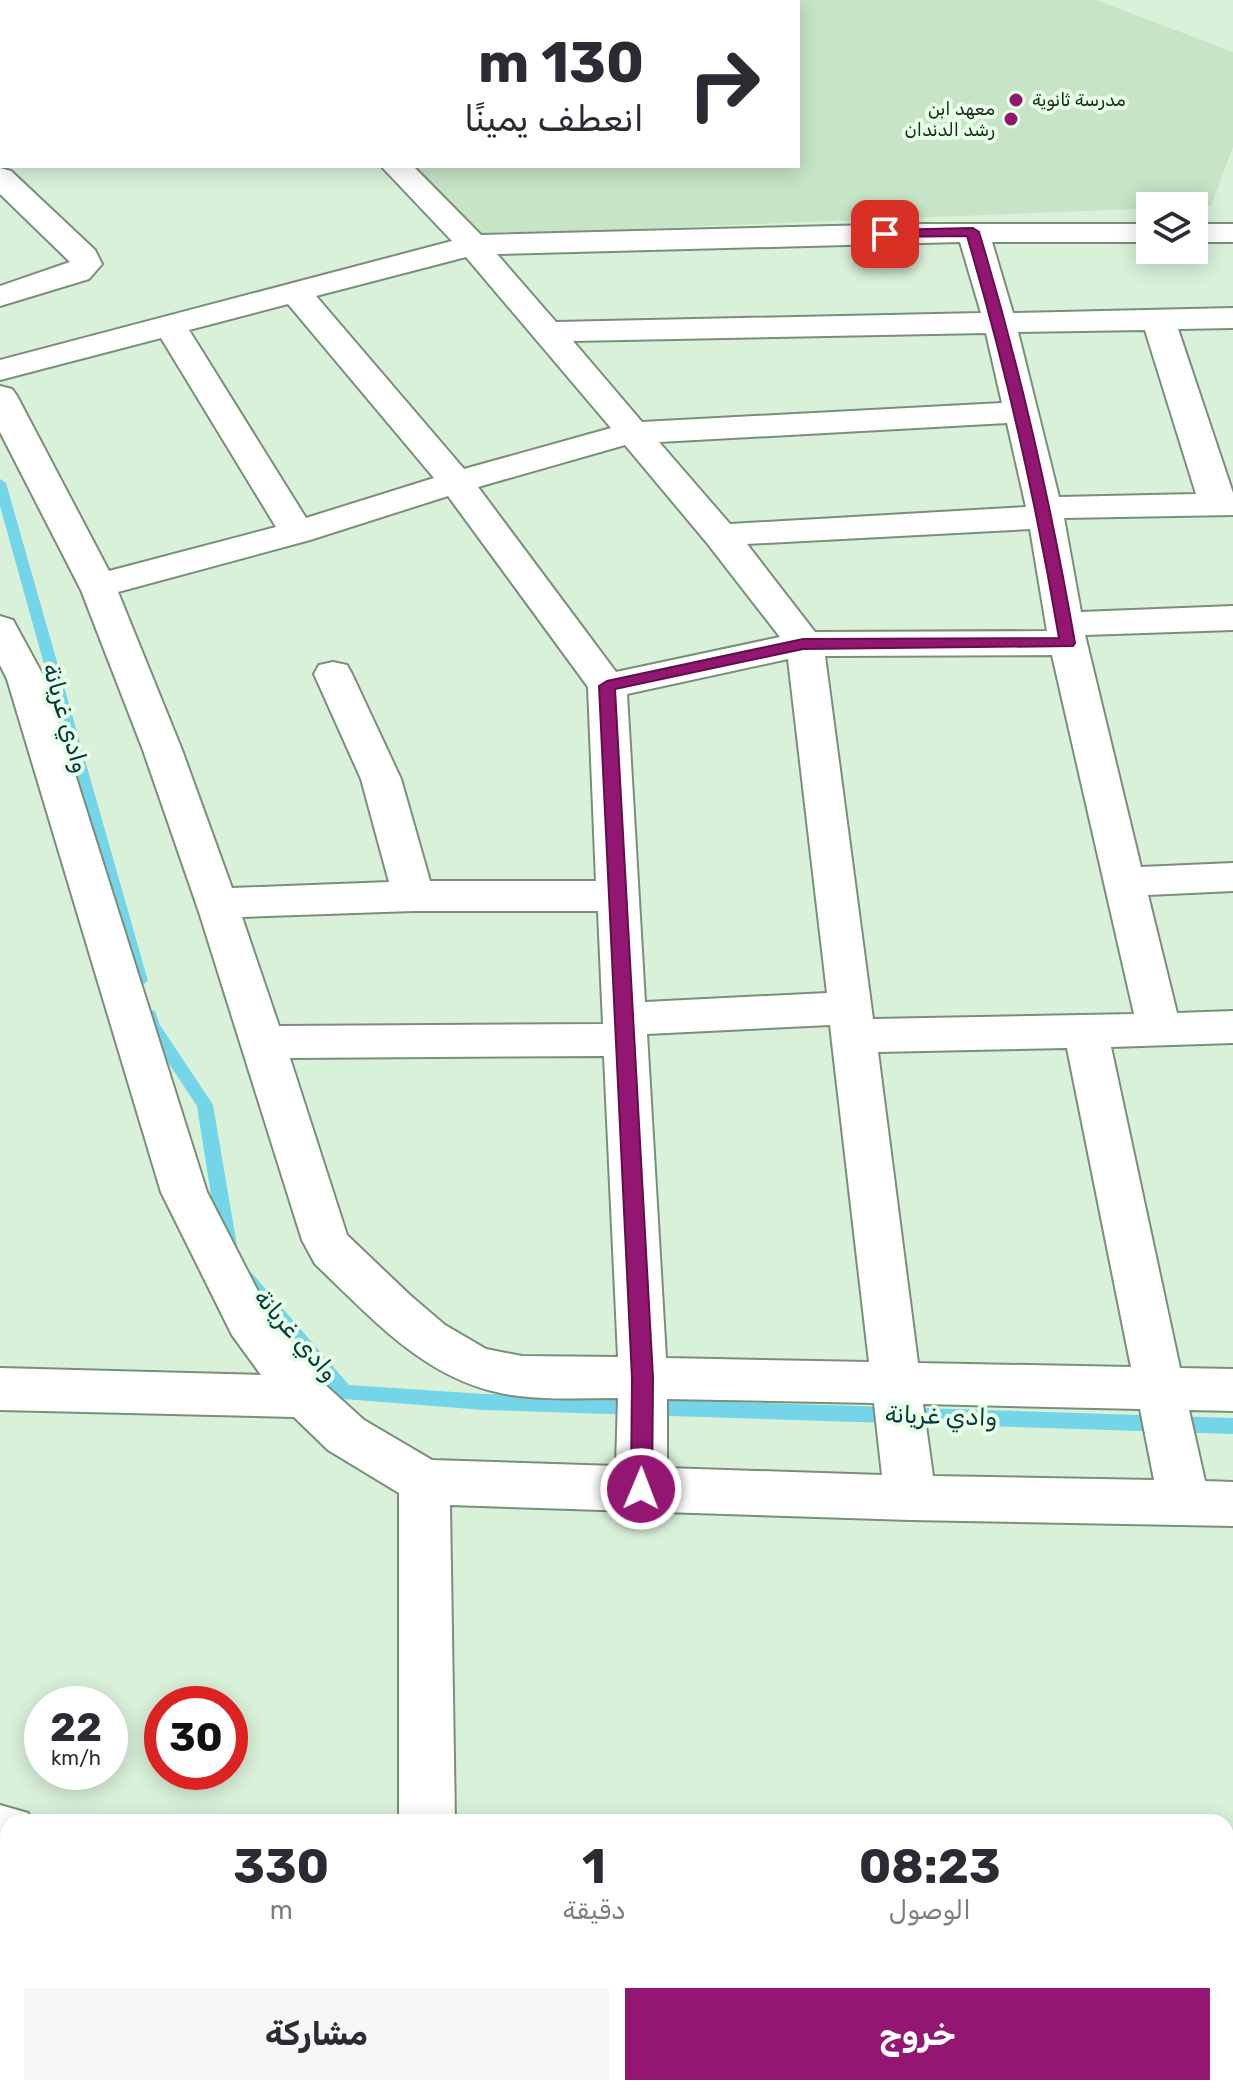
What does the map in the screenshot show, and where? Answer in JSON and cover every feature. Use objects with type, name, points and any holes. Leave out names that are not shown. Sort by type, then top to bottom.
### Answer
[{"type":"street","points":[[398,168],[473,245],[720,535],[791,623],[803,644],[808,663],[910,1498]]},
{"type":"street","points":[[0,177],[84,257],[86,264],[78,272],[0,296]]},
{"type":"street","points":[[973,232],[1000,324],[1045,513],[1066,634],[1159,1030]]},
{"type":"street","points":[[0,370],[473,245],[973,232],[1136,233]]},
{"type":"street","points":[[1208,233],[1233,233]]},
{"type":"street","points":[[294,290],[456,482],[607,686],[643,1378],[641,1489]]},
{"type":"street","points":[[546,332],[1233,318]]},
{"type":"street","points":[[720,535],[1225,504],[1158,319]]},
{"type":"street","points":[[169,324],[297,532]]},
{"type":"street","points":[[0,396],[97,586],[142,697],[263,1042],[325,1240],[332,1251],[401,1316],[459,1359],[489,1371],[522,1376],[1233,1390]]},
{"type":"street","points":[[97,586],[297,532],[456,482],[631,433],[1021,412]]},
{"type":"street","points":[[607,686],[803,644],[1066,634],[1233,618]]},
{"type":"street","points":[[0,628],[13,681],[184,1192],[249,1321],[305,1397],[346,1435],[424,1482],[910,1498],[1233,1504]]},
{"type":"street","points":[[333,674],[381,779],[413,896]]},
{"type":"street","points":[[1124,882],[1233,877]]},
{"type":"street","points":[[216,903],[413,896],[618,896]]},
{"type":"street","points":[[263,1042],[852,1022],[1086,1032],[1233,1027]]},
{"type":"street","points":[[1086,1032],[1184,1503]]},
{"type":"street","points":[[0,1389],[305,1397]]},
{"type":"street","points":[[424,1482],[427,1814]]},
{"type":"shaded area","name":"مدرسة ثانوية","points":[[800,0],[1096,0],[1233,52],[1233,147],[1211,206],[1208,206],[1208,192],[1136,192],[1136,209],[455,236],[405,168],[800,168]]},
{"type":"waterway","name":"وادي غريانة","points":[[0,483],[140,981]]},
{"type":"waterway","name":"وادي غريانة","points":[[149,1015],[152,1026],[205,1105],[228,1246]]},
{"type":"waterway","name":"وادي غريانة","points":[[244,1276],[344,1392],[484,1402],[1233,1426]]},
{"type":"place","name":"مدرسة ثانوية","points":[[1016,100]]},
{"type":"place","name":"معهد ابن رشد الدندان","points":[[1011,119]]},
{"type":"route","points":[[641,1489],[643,1378],[607,686],[803,644],[1068,643],[1044,508],[1000,324],[973,232],[885,234]]}]
